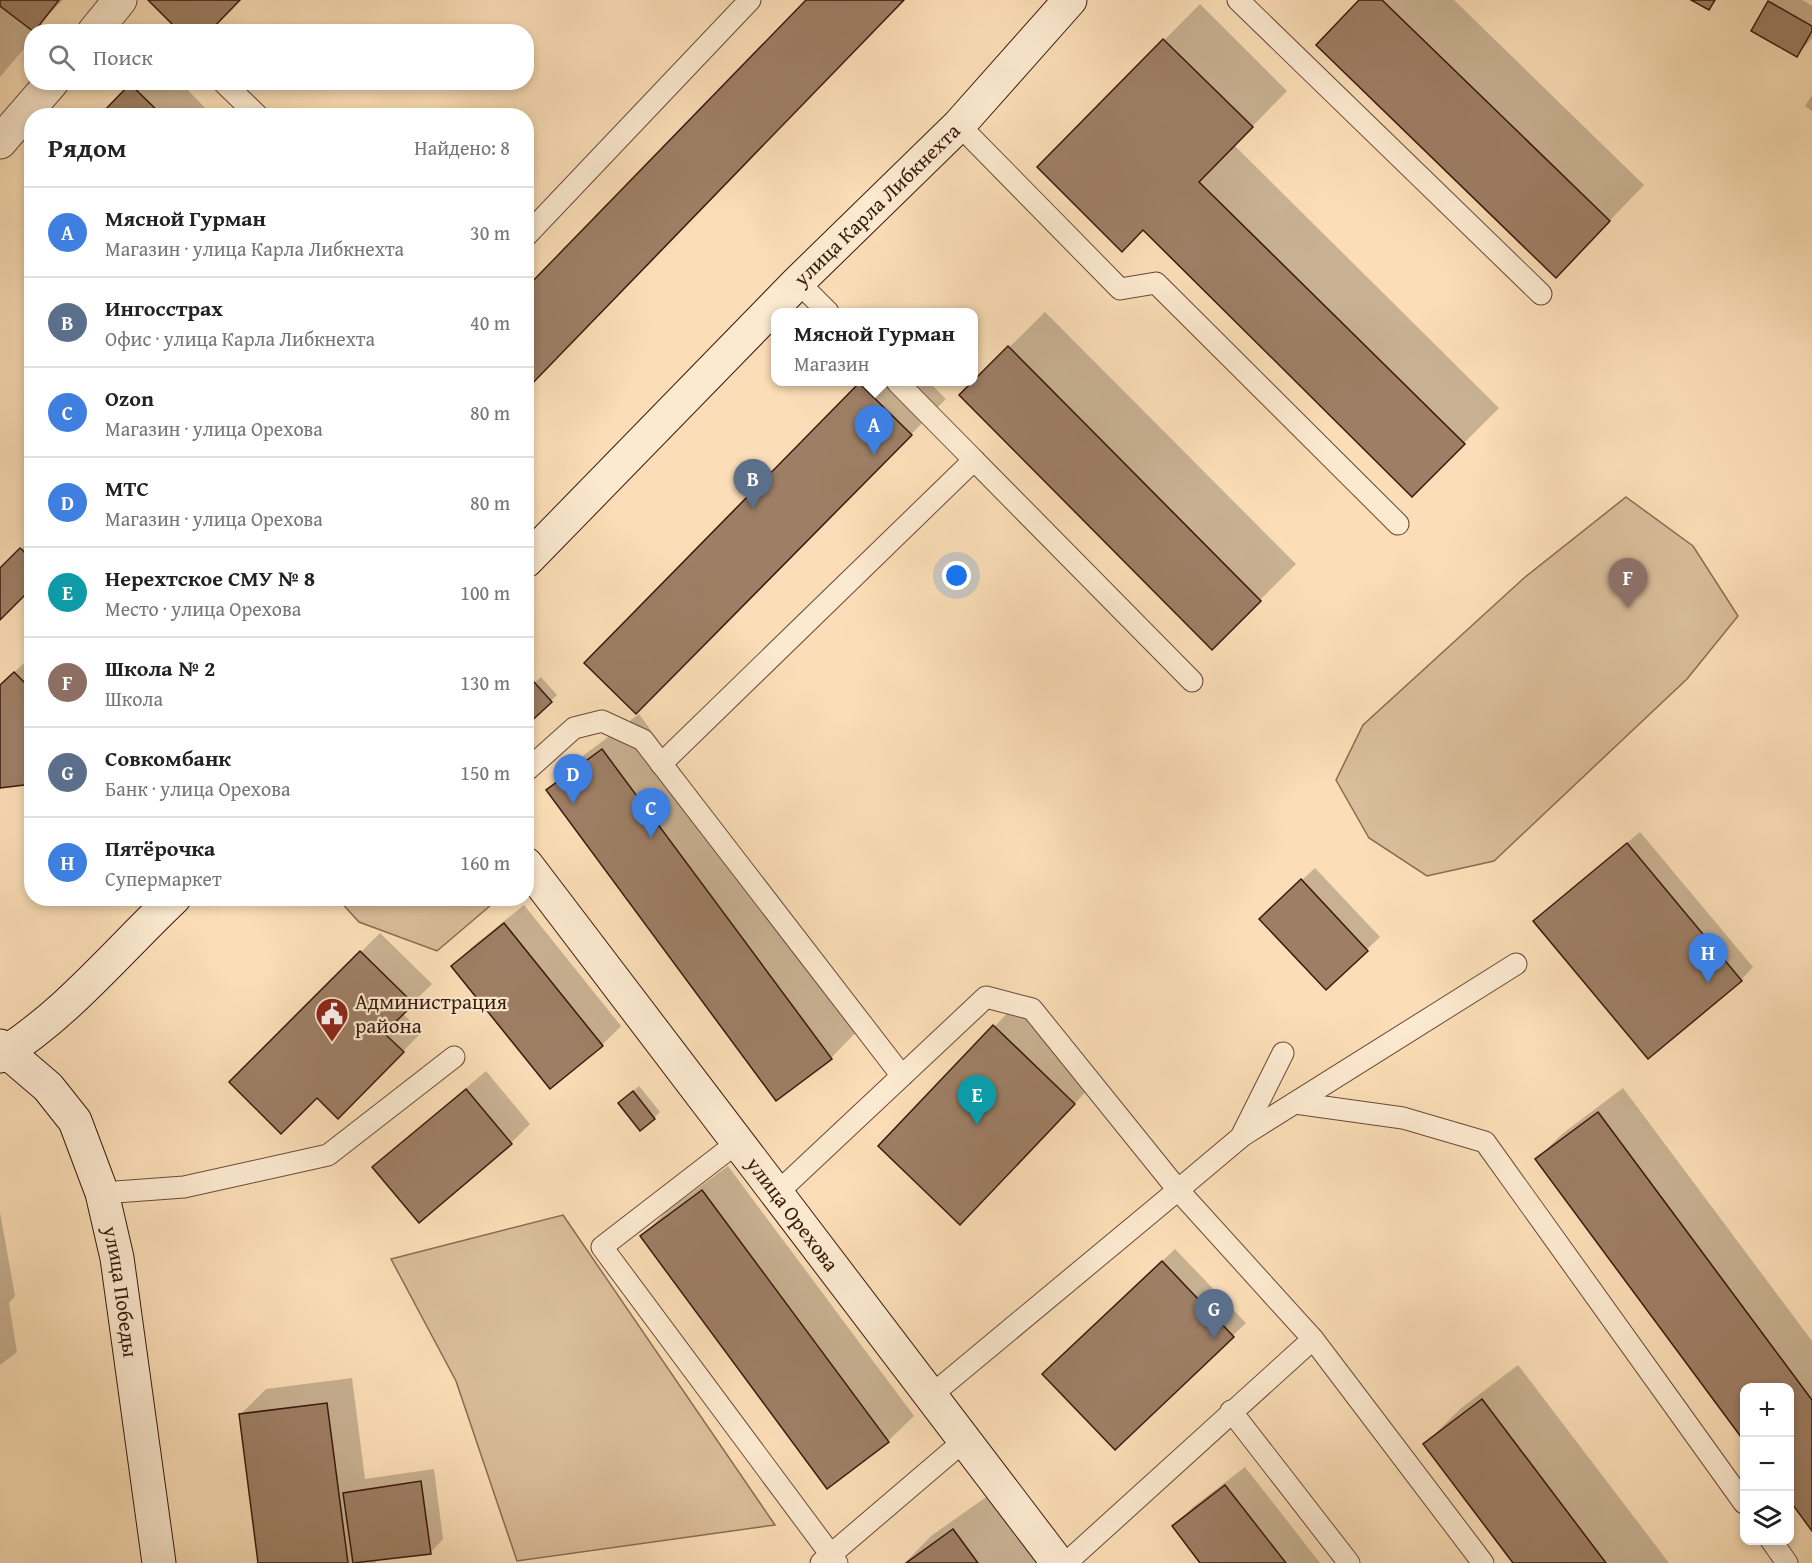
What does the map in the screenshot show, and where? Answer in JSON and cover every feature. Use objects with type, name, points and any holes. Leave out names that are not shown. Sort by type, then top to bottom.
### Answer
[{"type":"street","points":[[100,24],[120,0]]},
{"type":"street","name":"улица Карла Либкнехта","points":[[773,308],[959,125],[1070,0]]},
{"type":"street","points":[[29,108],[45,90]]},
{"type":"street","points":[[0,142],[24,114]]},
{"type":"street","name":"улица Карла Либкнехта","points":[[534,553],[771,310]]},
{"type":"street","name":"улица Орехова","points":[[534,874],[929,1397],[965,1440],[1058,1563]]},
{"type":"street","points":[[2,1052],[68,1006],[124,946],[166,906]]},
{"type":"street","name":"улица Победы","points":[[2,1052],[48,1087],[75,1121],[102,1193],[117,1258],[159,1563]]},
{"type":"lane","points":[[534,228],[750,0]]},
{"type":"lane","points":[[1238,0],[1541,294]]},
{"type":"lane","points":[[231,90],[250,108]]},
{"type":"lane","points":[[959,125],[1120,289],[1156,283],[1398,524]]},
{"type":"lane","points":[[798,282],[824,308]]},
{"type":"lane","points":[[902,386],[1192,681]]},
{"type":"lane","points":[[661,764],[974,460]]},
{"type":"lane","points":[[534,764],[574,728],[602,721],[643,740],[902,1076]]},
{"type":"lane","points":[[929,1397],[1241,1137],[1516,964]]},
{"type":"lane","points":[[776,1194],[986,997],[1032,1009],[1178,1190],[1313,1339],[1483,1563]]},
{"type":"lane","points":[[1241,1137],[1283,1053]]},
{"type":"lane","points":[[102,1193],[184,1187],[328,1155],[453,1057]]},
{"type":"lane","points":[[1295,1103],[1403,1118],[1485,1142],[1740,1497]]},
{"type":"lane","points":[[738,1142],[602,1247],[829,1560],[965,1440]]},
{"type":"lane","points":[[1066,1563],[1313,1339]]},
{"type":"lane","points":[[1231,1411],[1349,1563]]},
{"type":"lane","points":[[1774,1545],[1787,1563]]},
{"type":"shaded area","points":[[1626,497],[1693,546],[1738,616],[1687,679],[1494,861],[1427,876],[1369,838],[1336,780],[1363,725],[1524,578]]},
{"type":"shaded area","points":[[344,906],[490,906],[437,951],[359,922]]},
{"type":"shaded area","points":[[563,1215],[775,1525],[517,1561],[456,1381],[391,1259]]},
{"type":"building","points":[[0,0],[59,0],[40,24],[24,24],[0,6]]},
{"type":"building","points":[[148,0],[240,0],[217,24],[172,24]]},
{"type":"building","points":[[806,0],[904,0],[534,382],[534,280]]},
{"type":"building","points":[[1359,0],[1382,0],[1610,221],[1556,278],[1316,45]]},
{"type":"building","points":[[1691,0],[1715,0],[1709,10]]},
{"type":"building","points":[[1768,1],[1812,26],[1812,31],[1797,57],[1751,31]]},
{"type":"building","points":[[1163,39],[1253,127],[1199,182],[1465,444],[1412,497],[1143,230],[1122,252],[1037,167]]},
{"type":"building","points":[[124,90],[136,90],[155,108],[107,108]]},
{"type":"building","points":[[1008,346],[1261,601],[1212,650],[959,395],[968,386],[978,386],[978,376]]},
{"type":"building","points":[[856,386],[862,386],[912,435],[636,714],[584,663]]},
{"type":"building","points":[[20,548],[24,552],[24,596],[0,620],[0,568]]},
{"type":"building","points":[[14,672],[24,682],[24,785],[0,788],[0,685]]},
{"type":"building","points":[[534,682],[552,702],[534,719]]},
{"type":"building","points":[[602,749],[832,1059],[776,1101],[546,790]]},
{"type":"building","points":[[1627,843],[1742,981],[1648,1059],[1533,921]]},
{"type":"building","points":[[1301,879],[1368,951],[1326,990],[1259,919]]},
{"type":"building","points":[[504,923],[603,1046],[550,1089],[451,966]]},
{"type":"building","name":"Администрация района","points":[[360,951],[414,1004],[384,1033],[404,1052],[338,1119],[317,1098],[281,1134],[229,1082]]},
{"type":"building","points":[[993,1025],[1075,1104],[960,1225],[878,1146]]},
{"type":"building","points":[[466,1089],[512,1144],[419,1223],[372,1167]]},
{"type":"building","points":[[633,1091],[655,1119],[640,1131],[618,1103]]},
{"type":"building","points":[[1598,1112],[1812,1400],[1812,1531],[1794,1506],[1794,1383],[1740,1383],[1740,1436],[1535,1159]]},
{"type":"building","points":[[702,1190],[889,1442],[827,1489],[640,1236]]},
{"type":"building","points":[[1162,1261],[1234,1337],[1115,1450],[1042,1374]]},
{"type":"building","points":[[1482,1399],[1606,1563],[1513,1563],[1423,1444]]},
{"type":"building","points":[[327,1403],[348,1563],[258,1563],[239,1414]]},
{"type":"building","points":[[421,1481],[431,1554],[353,1563],[343,1493]]},
{"type":"building","points":[[1225,1485],[1286,1563],[1200,1563],[1172,1526]]},
{"type":"building","points":[[953,1529],[978,1563],[906,1563]]},
{"type":"place","name":"Мясной Гурман","points":[[874,455]]},
{"type":"place","name":"Ингосстрах","points":[[753,509]]},
{"type":"place","name":"Школа № 2","points":[[1628,608]]},
{"type":"place","name":"МТС","points":[[573,804]]},
{"type":"place","name":"Ozon","points":[[651,838]]},
{"type":"place","name":"Пятёрочка","points":[[1708,983]]},
{"type":"place","name":"Администрация района","points":[[332,1043]]},
{"type":"place","name":"Нерехтское СМУ № 8","points":[[977,1125]]},
{"type":"place","name":"Совкомбанк","points":[[1214,1339]]}]
